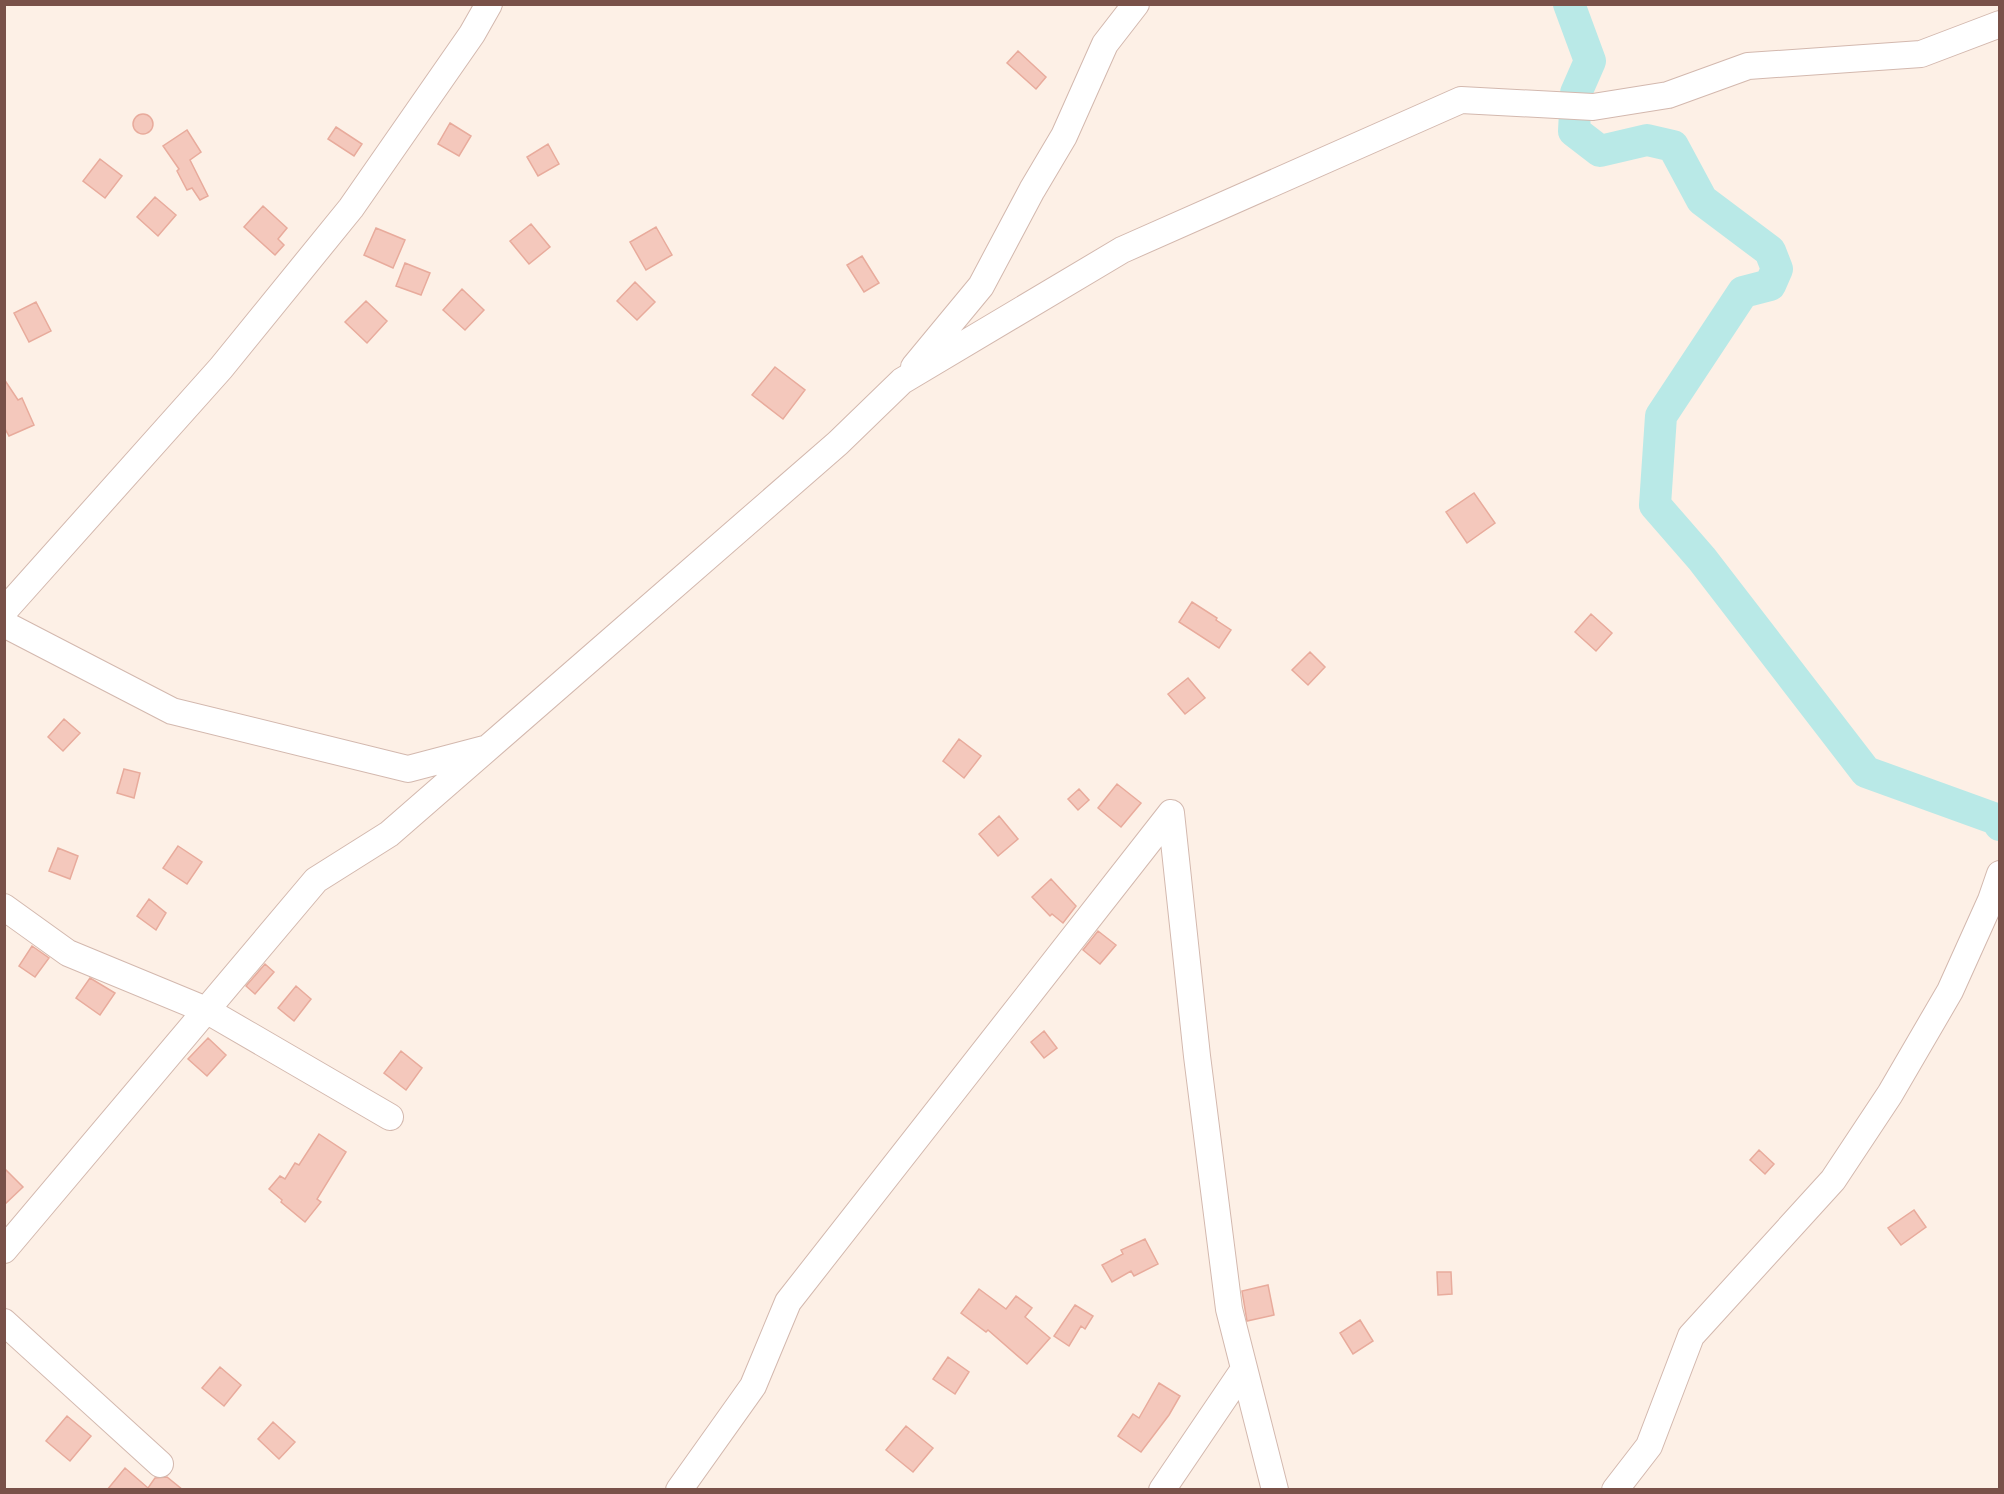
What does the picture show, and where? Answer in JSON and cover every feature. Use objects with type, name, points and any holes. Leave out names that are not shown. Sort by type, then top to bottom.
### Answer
[{"type":"street","points":[[4,611],[221,368],[351,208],[472,34],[489,4]]},
{"type":"street","points":[[4,1250],[316,880],[389,834],[838,442],[902,381],[981,286],[1032,190],[1064,136],[1105,44],[1136,4]]},
{"type":"street","points":[[902,381],[1122,250],[1461,99],[1593,107],[1668,95],[1748,66],[1921,54],[2000,24]]},
{"type":"street","points":[[4,624],[172,711],[408,769],[488,748]]},
{"type":"street","points":[[679,1490],[753,1386],[788,1302],[1171,813],[1198,1068],[1229,1309],[1275,1490]]},
{"type":"street","points":[[1616,1490],[1649,1446],[1691,1336],[1833,1180],[1890,1094],[1950,991],[1991,900],[2000,874]]},
{"type":"street","points":[[4,907],[68,953],[206,1010],[390,1117]]},
{"type":"street","points":[[4,1322],[160,1464]]},
{"type":"street","points":[[1162,1490],[1244,1369]]},
{"type":"building","points":[[1018,51],[1046,77],[1036,89],[1007,63]]},
{"type":"building","points":[[143,114],[150,117],[153,124],[150,131],[143,134],[136,131],[133,124],[136,117]]},
{"type":"building","points":[[450,123],[471,136],[459,156],[438,144]]},
{"type":"building","points":[[336,127],[362,144],[354,156],[328,139]]},
{"type":"building","points":[[187,130],[201,152],[190,160],[208,196],[200,200],[192,188],[187,190],[177,171],[179,169],[163,146]]},
{"type":"building","points":[[548,144],[559,164],[538,176],[527,157]]},
{"type":"building","points":[[100,159],[122,176],[105,198],[83,181]]},
{"type":"building","points":[[155,197],[176,215],[158,236],[137,217]]},
{"type":"building","points":[[263,206],[287,228],[278,239],[284,245],[275,255],[244,227]]},
{"type":"building","points":[[531,224],[550,247],[529,264],[510,241]]},
{"type":"building","points":[[656,227],[672,255],[646,270],[630,242]]},
{"type":"building","points":[[376,228],[405,240],[393,268],[364,255]]},
{"type":"building","points":[[862,256],[879,283],[864,292],[847,265]]},
{"type":"building","points":[[405,263],[430,273],[421,295],[396,286]]},
{"type":"building","points":[[635,282],[655,302],[637,320],[617,301]]},
{"type":"building","points":[[462,289],[484,310],[465,330],[443,310]]},
{"type":"building","points":[[366,301],[387,321],[367,343],[345,322]]},
{"type":"building","points":[[36,302],[51,331],[29,342],[14,313]]},
{"type":"building","points":[[775,367],[805,390],[783,419],[752,395]]},
{"type":"building","points":[[4,379],[18,400],[22,398],[34,425],[9,436],[4,427]]},
{"type":"building","points":[[1474,493],[1495,523],[1467,543],[1446,512]]},
{"type":"building","points":[[1192,602],[1231,630],[1219,648],[1179,622]]},
{"type":"building","points":[[1591,614],[1612,633],[1596,651],[1575,632]]},
{"type":"building","points":[[1310,652],[1325,667],[1308,685],[1292,670]]},
{"type":"building","points":[[1188,678],[1205,698],[1185,714],[1168,694]]},
{"type":"building","points":[[64,719],[80,733],[63,751],[48,737]]},
{"type":"building","points":[[959,739],[981,756],[964,778],[943,761]]},
{"type":"building","points":[[124,769],[140,773],[134,798],[117,793]]},
{"type":"building","points":[[1117,784],[1141,803],[1121,827],[1098,808]]},
{"type":"building","points":[[1079,789],[1089,800],[1078,810],[1068,799]]},
{"type":"building","points":[[999,816],[1018,839],[998,856],[979,834]]},
{"type":"building","points":[[178,846],[202,862],[187,884],[163,868]]},
{"type":"building","points":[[58,848],[78,856],[70,879],[49,871]]},
{"type":"building","points":[[1051,879],[1076,906],[1063,923],[1052,914],[1050,916],[1032,897]]},
{"type":"building","points":[[149,899],[166,913],[156,930],[137,916]]},
{"type":"building","points":[[1098,931],[1116,945],[1100,964],[1083,950]]},
{"type":"building","points":[[32,946],[49,958],[35,977],[19,966]]},
{"type":"building","points":[[265,964],[274,972],[255,994],[246,986]]},
{"type":"building","points":[[90,978],[115,993],[100,1015],[76,998]]},
{"type":"building","points":[[296,986],[311,999],[294,1021],[278,1008]]},
{"type":"building","points":[[1044,1031],[1057,1048],[1044,1058],[1031,1042]]},
{"type":"building","points":[[208,1038],[226,1055],[207,1076],[188,1059]]},
{"type":"building","points":[[401,1051],[422,1068],[406,1090],[384,1073]]},
{"type":"building","points":[[319,1134],[346,1152],[317,1199],[321,1202],[305,1222],[269,1189],[280,1176],[285,1179],[295,1163],[299,1165]]},
{"type":"building","points":[[1759,1150],[1774,1164],[1765,1174],[1750,1160]]},
{"type":"building","points":[[4,1168],[23,1187],[4,1205]]},
{"type":"building","points":[[1914,1210],[1926,1227],[1901,1245],[1888,1228]]},
{"type":"building","points":[[1145,1239],[1158,1264],[1134,1276],[1131,1271],[1112,1282],[1102,1265],[1123,1254],[1121,1250]]},
{"type":"building","points":[[1437,1272],[1451,1272],[1452,1294],[1438,1295]]},
{"type":"building","points":[[1268,1285],[1274,1315],[1247,1321],[1242,1291]]},
{"type":"building","points":[[979,1289],[1006,1309],[1016,1296],[1032,1308],[1025,1317],[1050,1338],[1027,1364],[988,1330],[986,1332],[961,1313]]},
{"type":"building","points":[[1075,1305],[1093,1316],[1085,1329],[1081,1326],[1069,1346],[1054,1336]]},
{"type":"building","points":[[1360,1320],[1373,1341],[1353,1354],[1340,1333]]},
{"type":"building","points":[[948,1357],[969,1372],[955,1394],[933,1379]]},
{"type":"building","points":[[220,1367],[241,1385],[224,1406],[202,1388]]},
{"type":"building","points":[[1159,1383],[1180,1396],[1169,1415],[1141,1452],[1118,1436],[1133,1414],[1139,1418]]},
{"type":"building","points":[[67,1416],[91,1436],[70,1461],[46,1441]]},
{"type":"building","points":[[273,1422],[295,1442],[279,1459],[258,1439]]},
{"type":"building","points":[[906,1426],[933,1448],[913,1472],[886,1450]]},
{"type":"building","points":[[125,1468],[148,1488],[155,1478],[167,1477],[183,1490],[107,1490]]},
{"type":"waterway","points":[[1569,4],[1590,61],[1576,93],[1574,131],[1600,151],[1647,140],[1673,146],[1702,200],[1770,251],[1777,269],[1770,285],[1743,292],[1661,416],[1655,505],[1702,559],[1866,772],[1996,819],[2000,825]]}]
